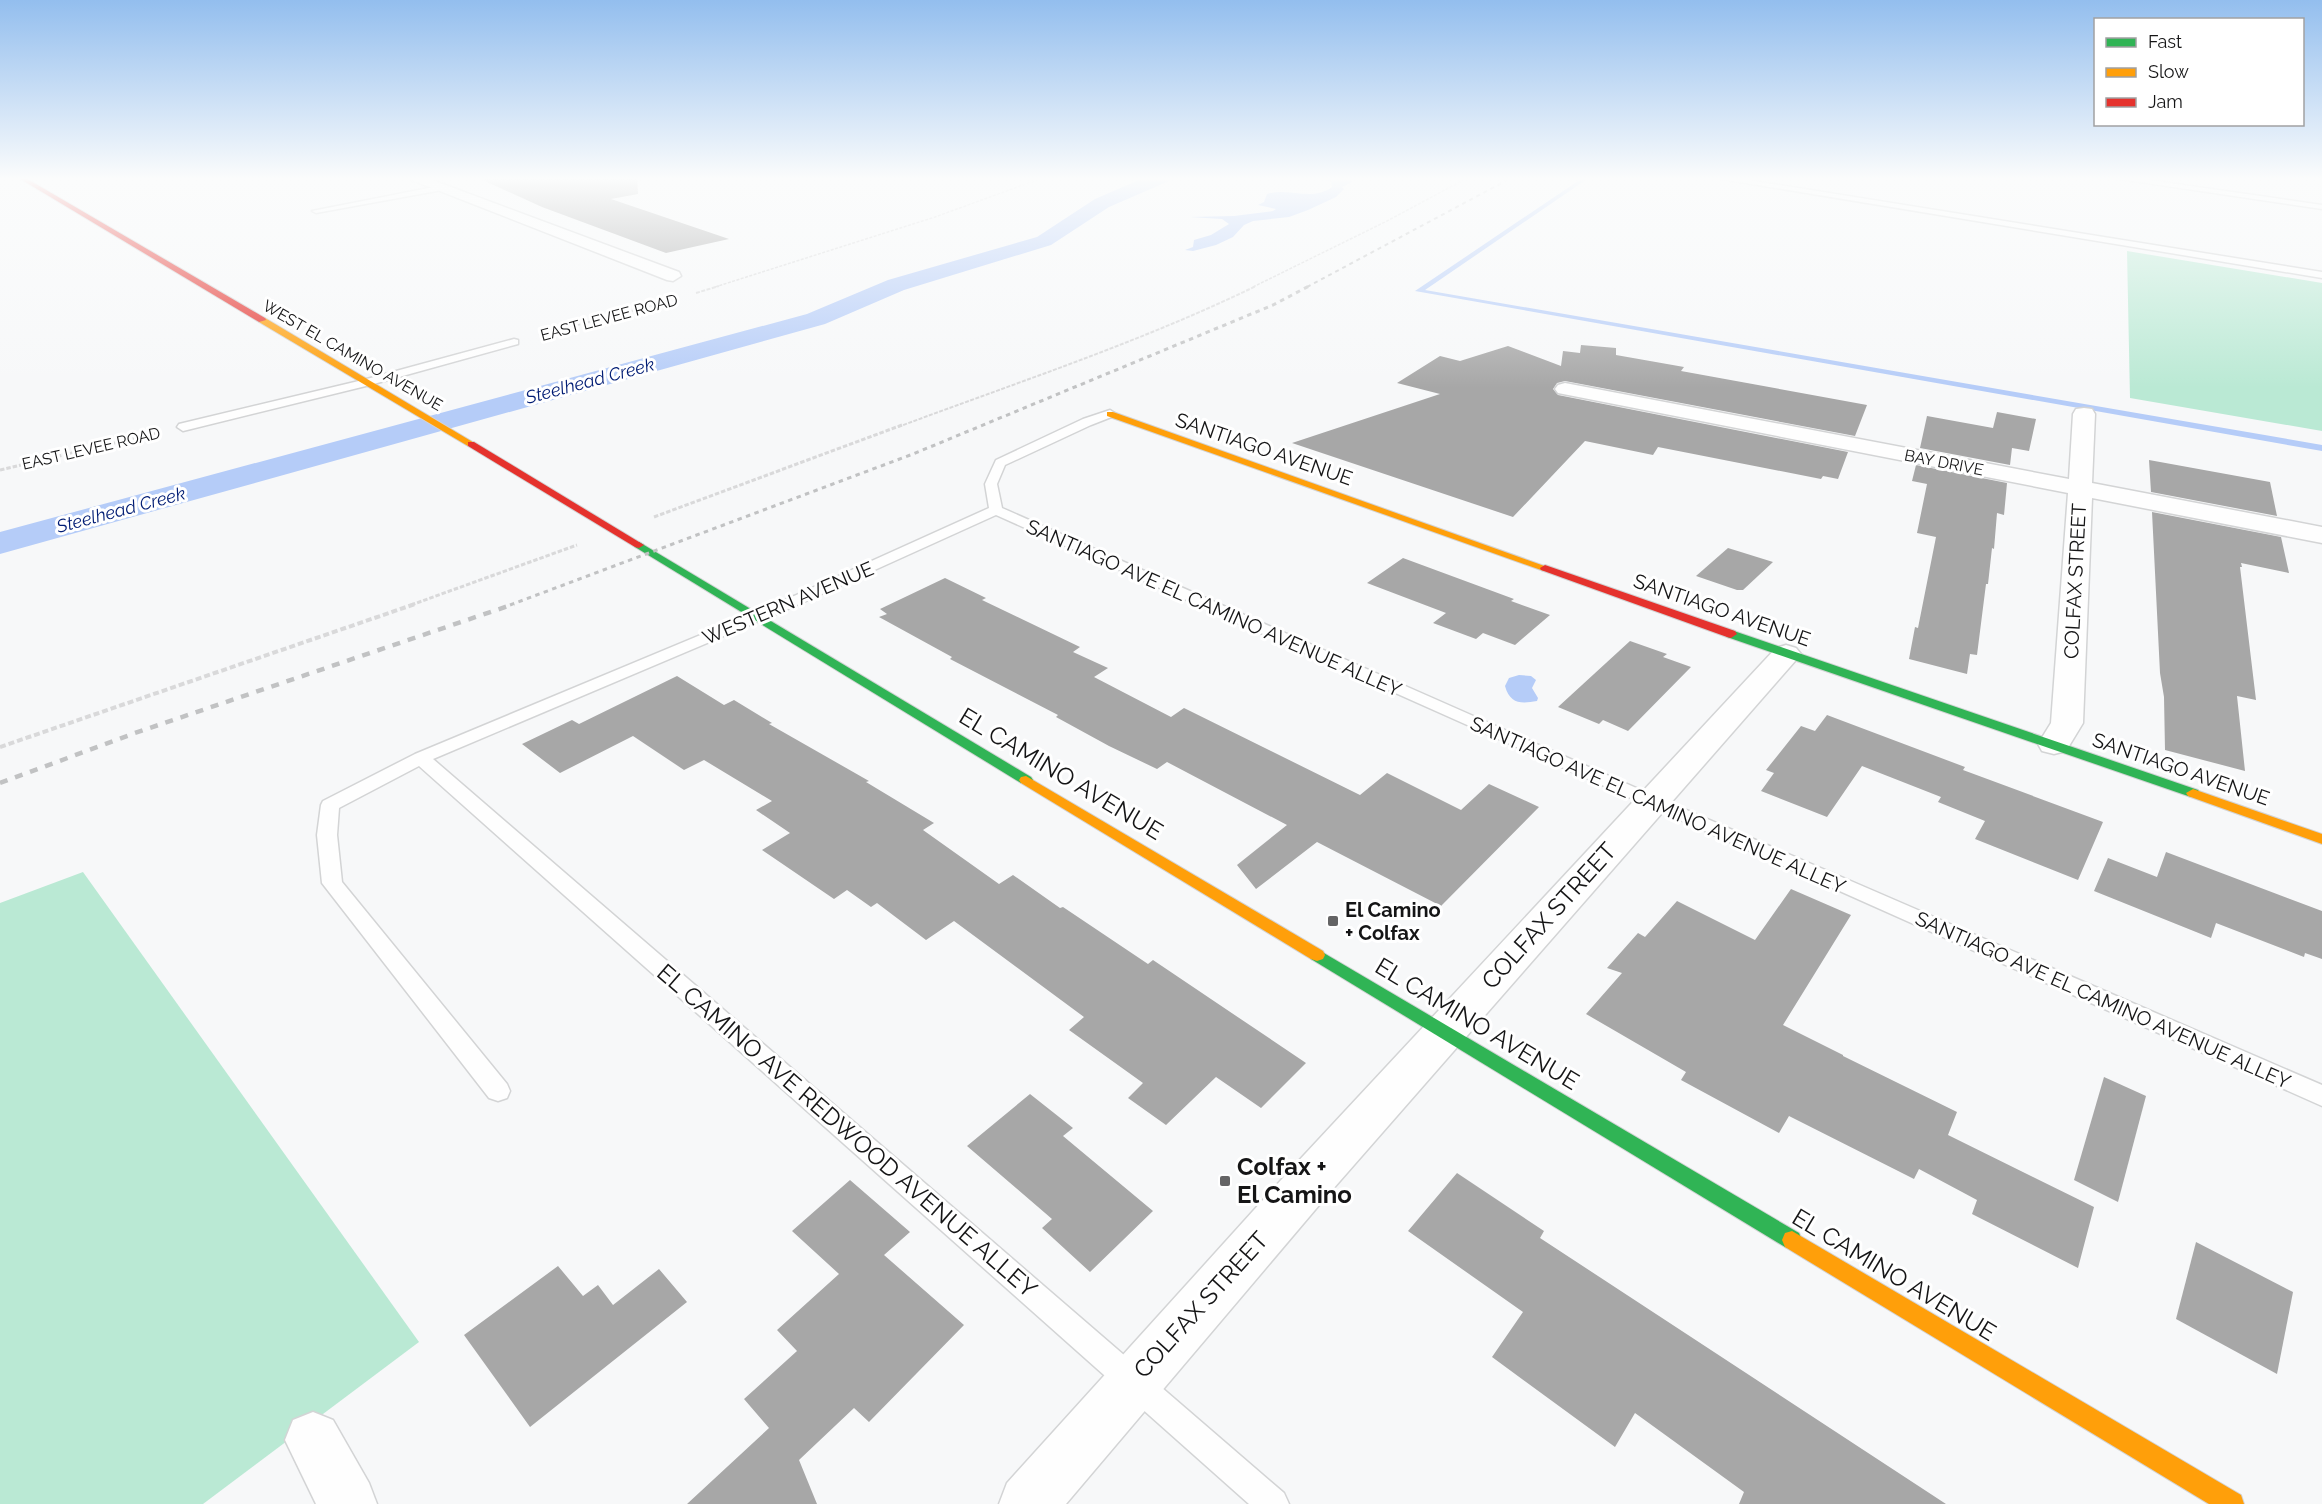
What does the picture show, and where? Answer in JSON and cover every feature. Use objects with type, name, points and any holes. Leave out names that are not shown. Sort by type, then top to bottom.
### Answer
[{"type":"main road","name":"WEST EL CAMINO AVENUE","points":[[138,247],[578,507]]},
{"type":"main road","name":"SANTIAGO AVENUE","points":[[1110,414],[1786,654],[2054,744],[2322,839]]},
{"type":"main road","name":"EL CAMINO AVENUE","points":[[578,507],[756,618],[2232,1504]]},
{"type":"street","points":[[596,247],[673,276]]},
{"type":"street","name":"BAY DRIVE","points":[[1565,389],[2322,535]]},
{"type":"street","name":"COLFAX STREET","points":[[2054,744],[2067,723],[2084,414]]},
{"type":"street","name":"COLFAX STREET","points":[[1028,1504],[1133,1381],[1445,1031],[1786,654]]},
{"type":"street","points":[[313,1440],[348,1504]]},
{"type":"lane","points":[[2149,247],[2322,275]]},
{"type":"lane","points":[[183,427],[366,383],[514,342]]},
{"type":"lane","points":[[996,510],[991,484],[1000,463],[1087,422],[1110,414]]},
{"type":"lane","name":"WESTERN AVENUE","points":[[498,1091],[332,883],[327,835],[330,805],[422,759],[756,618],[996,510]]},
{"type":"lane","name":"SANTIAGO AVE EL CAMINO AVENUE ALLEY","points":[[996,510],[1652,802],[2322,1096]]},
{"type":"lane","name":"EL CAMINO AVE REDWOOD AVENUE ALLEY","points":[[422,759],[1273,1504]]},
{"type":"path","name":"EAST LEVEE ROAD","points":[[693,294],[840,247]]},
{"type":"path","points":[[0,747],[335,633],[1013,384],[1212,307],[1334,247]]},
{"type":"path","name":"EAST LEVEE ROAD","points":[[514,342],[664,302]]},
{"type":"path","name":"EAST LEVEE ROAD","points":[[0,470],[183,427]]},
{"type":"green space","points":[[2127,251],[2322,283],[2322,431],[2130,398]]},
{"type":"green space","points":[[83,872],[419,1342],[203,1504],[0,1504],[0,903]]},
{"type":"water","points":[[1193,247],[1208,247],[1193,251],[1185,250]]},
{"type":"water","points":[[1519,675],[1531,676],[1536,680],[1532,688],[1538,698],[1537,701],[1517,701],[1507,692],[1505,686],[1509,678]]},
{"type":"building","points":[[650,247],[692,247],[666,253]]},
{"type":"building","points":[[1581,345],[1616,348],[1616,355],[1684,367],[1681,371],[1867,405],[1855,436],[1565,381],[1557,383],[1553,389],[1558,395],[1848,452],[1838,479],[1823,476],[1821,479],[1658,447],[1653,455],[1585,441],[1513,517],[1292,443],[1440,394],[1397,383],[1440,356],[1460,361],[1508,346],[1561,366],[1563,351],[1580,353]]},
{"type":"building","points":[[1997,412],[2036,419],[2029,451],[2012,448],[2010,465],[1920,448],[1927,416],[1993,428]]},
{"type":"building","points":[[2149,460],[2270,482],[2277,516],[2151,492]]},
{"type":"building","points":[[1916,465],[2007,483],[2004,515],[1997,513],[1994,549],[1992,548],[1988,584],[1986,584],[1977,655],[1970,654],[1967,674],[1909,659],[1915,627],[1918,628],[1936,537],[1917,533],[1927,484],[1912,481]]},
{"type":"building","points":[[2152,512],[2281,537],[2289,573],[2241,563],[2242,567],[2240,567],[2256,700],[2237,696],[2245,771],[2165,750],[2164,697],[2160,673]]},
{"type":"building","points":[[1728,548],[1773,562],[1743,590],[1696,576]]},
{"type":"building","points":[[1403,558],[1514,599],[1511,601],[1550,615],[1515,645],[1483,633],[1476,639],[1433,623],[1446,613],[1367,583]]},
{"type":"building","points":[[945,578],[986,598],[982,600],[1080,647],[1073,652],[1108,668],[1094,677],[1171,717],[1184,708],[1360,795],[1387,773],[1461,810],[1489,784],[1539,807],[1441,906],[1317,842],[1256,889],[1237,865],[1287,825],[1167,762],[1157,769],[1109,746],[1056,717],[1058,715],[950,659],[952,657],[879,617],[887,614],[880,609]]},
{"type":"building","points":[[1630,641],[1667,654],[1663,657],[1691,667],[1628,731],[1603,720],[1599,724],[1558,707]]},
{"type":"building","points":[[677,676],[724,705],[734,700],[772,723],[769,724],[869,781],[866,782],[934,823],[923,830],[999,884],[1013,875],[1148,964],[1153,960],[1306,1063],[1261,1108],[1216,1077],[1166,1125],[1128,1098],[1143,1083],[1069,1030],[1084,1017],[954,921],[926,940],[877,903],[871,907],[847,890],[834,899],[762,850],[790,833],[756,810],[772,801],[704,760],[684,770],[633,736],[560,773],[522,744],[572,720],[579,724]]},
{"type":"building","points":[[1827,715],[1965,767],[1963,770],[2103,822],[2078,880],[1975,839],[1985,821],[1938,802],[1941,797],[1862,766],[1827,817],[1761,791],[1774,773],[1766,770],[1801,726],[1815,731]]},
{"type":"building","points":[[2166,852],[2322,911],[2322,959],[2305,953],[2304,957],[2216,923],[2211,938],[2094,891],[2108,858],[2157,877]]},
{"type":"building","points":[[1791,889],[1851,915],[1783,1025],[1957,1112],[1948,1135],[2094,1207],[2078,1268],[1972,1214],[1977,1200],[1919,1169],[1914,1179],[1789,1116],[1779,1133],[1681,1080],[1686,1072],[1586,1014],[1622,973],[1607,968],[1638,933],[1645,937],[1677,901],[1755,940]]},
{"type":"building","points":[[2104,1077],[2146,1096],[2118,1202],[2074,1180]]},
{"type":"building","points":[[1030,1094],[1073,1128],[1063,1136],[1153,1211],[1090,1272],[1042,1228],[1052,1219],[967,1146]]},
{"type":"building","points":[[1457,1173],[1544,1231],[1540,1238],[1946,1504],[1739,1504],[1744,1492],[1635,1413],[1615,1447],[1492,1357],[1523,1312],[1408,1231]]},
{"type":"building","points":[[850,1180],[910,1232],[884,1255],[964,1325],[869,1422],[854,1408],[799,1460],[817,1504],[687,1504],[769,1428],[744,1399],[797,1351],[777,1330],[839,1274],[792,1231]]},
{"type":"building","points":[[2196,1242],[2293,1292],[2277,1374],[2176,1319]]},
{"type":"building","points":[[558,1266],[583,1296],[598,1285],[613,1305],[659,1269],[687,1302],[530,1427],[464,1335]]},
{"type":"waterway","name":"Steelhead Creek","points":[[0,543],[816,319],[896,285],[1023,247]]},
{"type":"waterway","points":[[1484,247],[1419,291],[2322,448]]},
{"type":"railway","points":[[1307,287],[1382,247]]},
{"type":"railway","points":[[510,605],[913,454],[1273,305],[1309,286]]},
{"type":"railway","points":[[0,783],[135,733],[514,604]]},
{"type":"traffic: fast","points":[[639,545],[1026,780]]},
{"type":"traffic: fast","points":[[1731,634],[2193,793]]},
{"type":"traffic: fast","points":[[1317,955],[1792,1240]]},
{"type":"traffic: slow","points":[[262,320],[471,444]]},
{"type":"traffic: slow","points":[[1110,414],[1545,568]]},
{"type":"traffic: slow","points":[[1026,780],[1317,955]]},
{"type":"traffic: slow","points":[[2193,793],[2322,839]]},
{"type":"traffic: slow","points":[[1792,1240],[2232,1504]]},
{"type":"traffic: jam","points":[[138,247],[262,320]]},
{"type":"traffic: jam","points":[[471,444],[639,545]]},
{"type":"traffic: jam","points":[[1545,568],[1731,634]]},
{"type":"place","name":"El Camino + Colfax","points":[[1333,921]]},
{"type":"place","name":"Colfax + El Camino","points":[[1225,1181]]}]
